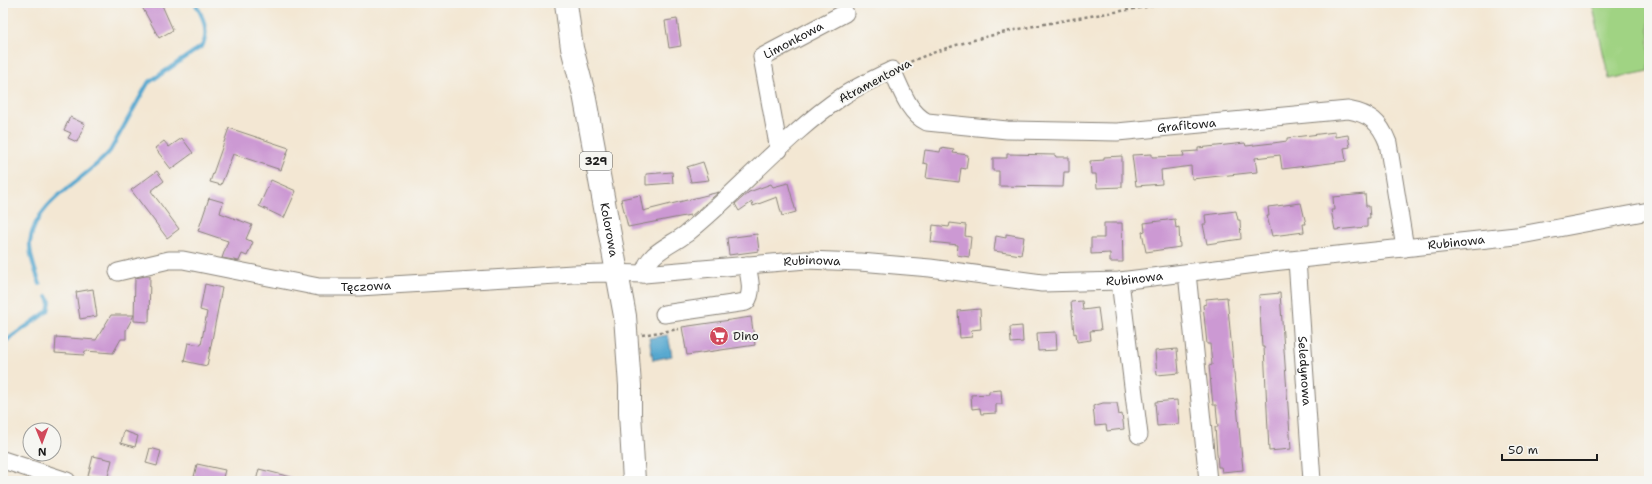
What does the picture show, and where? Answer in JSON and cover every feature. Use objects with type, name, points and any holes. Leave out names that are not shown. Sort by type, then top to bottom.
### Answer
[{"type":"main road","name":"Kolorowa","points":[[566,3],[572,48],[584,94],[611,273],[627,337],[634,481]]},
{"type":"street","name":"Limonkowa","points":[[779,150],[762,57],[845,14]]},
{"type":"street","name":"Atramentowa","points":[[644,274],[645,266],[649,260],[685,234],[779,150],[844,95],[892,70]]},
{"type":"street","name":"Grafitowa","points":[[892,70],[908,102],[919,118],[927,122],[983,128],[1117,132],[1348,110],[1362,112],[1375,120],[1384,131],[1388,142],[1405,248]]},
{"type":"street","name":"Rubinowa","points":[[611,273],[644,274],[806,260],[860,262],[930,268],[1042,283],[1120,282],[1297,260],[1516,236],[1649,211]]},
{"type":"street","name":"Tęczowa","points":[[118,272],[169,260],[183,260],[318,287],[359,287],[611,273]]},
{"type":"street","name":"Seledynowa","points":[[1297,260],[1312,481]]},
{"type":"street","points":[[664,314],[746,302],[750,292],[747,265]]},
{"type":"street","points":[[1187,273],[1208,481]]},
{"type":"street","points":[[1120,282],[1138,435]]},
{"type":"street","points":[[3,460],[67,481]]},
{"type":"path","name":"Atramentowa","points":[[892,70],[929,54],[997,34],[1168,3]]},
{"type":"path","points":[[636,336],[679,329]]},
{"type":"green space","points":[[1592,3],[1649,3],[1649,71],[1609,79]]},
{"type":"water","points":[[668,335],[672,356],[653,360],[649,338]]},
{"type":"building","points":[[149,3],[161,3],[173,30],[159,38],[142,7]]},
{"type":"building","points":[[677,19],[681,46],[669,48],[665,21]]},
{"type":"building","points":[[70,117],[85,124],[77,142],[68,138],[71,133],[64,130]]},
{"type":"building","points":[[229,128],[289,148],[281,170],[233,154],[221,185],[210,182]]},
{"type":"building","points":[[1335,132],[1335,137],[1348,135],[1350,147],[1344,148],[1346,161],[1282,169],[1280,155],[1255,158],[1257,172],[1192,179],[1191,166],[1161,170],[1162,184],[1136,186],[1132,155],[1152,154],[1152,157],[1184,156],[1183,152],[1198,151],[1198,148],[1245,143],[1246,146],[1273,143],[1287,141],[1287,138]]},
{"type":"building","points":[[182,138],[193,153],[171,169],[155,148],[164,141],[169,147]]},
{"type":"building","points":[[941,148],[954,150],[953,153],[968,155],[966,169],[961,168],[959,182],[926,178],[928,164],[923,163],[925,150],[940,152]]},
{"type":"building","points":[[1007,154],[1055,155],[1056,157],[1069,157],[1069,172],[1064,172],[1063,187],[999,186],[999,171],[993,171],[993,158],[1007,158]]},
{"type":"building","points":[[1122,156],[1122,187],[1097,188],[1096,174],[1091,174],[1090,161],[1104,160],[1104,157]]},
{"type":"building","points":[[703,162],[709,180],[691,182],[687,167]]},
{"type":"building","points":[[157,171],[164,181],[151,191],[179,229],[167,238],[131,190]]},
{"type":"building","points":[[672,172],[673,183],[646,185],[646,174]]},
{"type":"building","points":[[271,180],[296,191],[284,218],[259,206]]},
{"type":"building","points":[[788,183],[796,212],[782,216],[777,197],[753,206],[752,202],[739,211],[735,204],[749,192],[771,184],[773,187]]},
{"type":"building","points":[[719,192],[690,217],[690,215],[628,227],[621,199],[640,195],[643,211]]},
{"type":"building","points":[[1365,194],[1366,206],[1369,206],[1370,218],[1367,218],[1367,227],[1335,230],[1331,210],[1334,210],[1333,197]]},
{"type":"building","points":[[209,198],[223,202],[220,213],[252,225],[246,239],[253,242],[247,256],[242,254],[239,261],[222,258],[228,241],[198,231]]},
{"type":"building","points":[[1301,203],[1306,224],[1303,224],[1304,232],[1272,236],[1267,216],[1269,216],[1268,207]]},
{"type":"building","points":[[1236,211],[1238,220],[1240,220],[1241,239],[1207,244],[1203,224],[1206,224],[1205,215]]},
{"type":"building","points":[[1175,219],[1176,228],[1179,227],[1180,247],[1146,252],[1142,232],[1145,231],[1144,223]]},
{"type":"building","points":[[950,223],[966,225],[965,236],[971,237],[969,257],[957,255],[958,245],[931,242],[933,225],[949,227]]},
{"type":"building","points":[[1104,223],[1122,223],[1123,262],[1110,262],[1110,253],[1091,254],[1091,238],[1104,238]]},
{"type":"building","points":[[757,234],[759,251],[729,255],[727,238]]},
{"type":"building","points":[[1006,234],[1024,237],[1021,255],[994,251],[996,236],[1006,238]]},
{"type":"building","points":[[150,276],[149,322],[134,321],[135,278]]},
{"type":"building","points":[[205,284],[222,288],[207,366],[184,361],[188,343],[201,345],[207,312],[200,310]]},
{"type":"building","points":[[93,289],[97,316],[80,319],[76,292]]},
{"type":"building","points":[[1280,293],[1291,449],[1269,451],[1264,347],[1262,347],[1259,295]]},
{"type":"building","points":[[1227,297],[1243,470],[1222,472],[1221,467],[1218,467],[1215,427],[1218,427],[1216,405],[1213,405],[1209,366],[1212,365],[1210,344],[1207,344],[1203,305],[1206,304],[1206,299]]},
{"type":"building","points":[[1082,301],[1083,310],[1098,308],[1101,330],[1090,331],[1091,340],[1077,342],[1076,333],[1074,334],[1071,302]]},
{"type":"building","points":[[980,309],[981,329],[971,330],[972,337],[960,338],[958,311]]},
{"type":"building","points":[[111,315],[134,315],[126,330],[126,339],[121,339],[113,353],[85,351],[84,355],[55,353],[56,337],[96,340]]},
{"type":"building","name":"Dino","points":[[751,317],[755,345],[687,355],[682,327]]},
{"type":"building","points":[[1022,326],[1023,342],[1011,343],[1010,327]]},
{"type":"building","points":[[1056,332],[1057,350],[1038,351],[1037,333]]},
{"type":"building","points":[[1177,349],[1179,373],[1157,375],[1155,351]]},
{"type":"building","points":[[1001,390],[1002,404],[996,404],[996,413],[981,414],[980,408],[972,409],[971,395],[989,394],[989,391]]},
{"type":"building","points":[[1177,400],[1179,424],[1157,426],[1155,402]]},
{"type":"building","points":[[1103,403],[1117,403],[1119,415],[1122,414],[1124,429],[1107,431],[1106,425],[1095,426],[1093,406]]},
{"type":"building","points":[[124,431],[138,436],[135,447],[121,443]]},
{"type":"building","points":[[150,448],[161,451],[157,466],[146,463]]},
{"type":"building","points":[[93,456],[112,460],[107,480],[88,476]]},
{"type":"building","points":[[197,464],[225,470],[222,481],[193,481]]},
{"type":"building","points":[[259,469],[291,477],[290,481],[256,481]]},
{"type":"waterway","points":[[40,284],[33,264],[30,242],[34,227],[41,214],[62,192],[100,162],[110,151],[148,83],[202,46],[205,30],[201,13],[195,3]]},
{"type":"waterway","points":[[3,343],[48,311],[50,302],[47,296]]},
{"type":"place","name":"Dino","points":[[719,336]]}]
